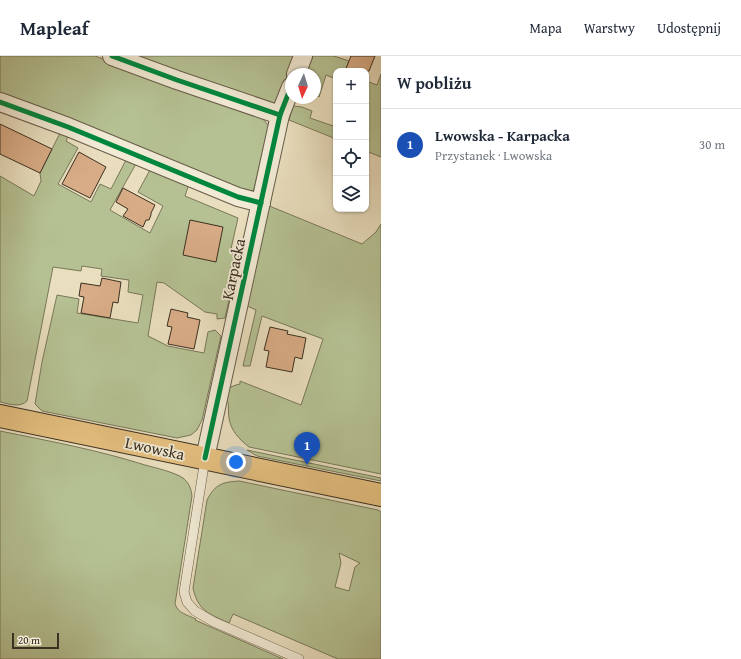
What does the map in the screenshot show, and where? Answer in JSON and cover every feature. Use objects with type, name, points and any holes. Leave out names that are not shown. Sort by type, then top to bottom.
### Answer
[{"type":"main road","name":"Lwowska","points":[[0,416],[381,495]]},
{"type":"street","points":[[112,56],[280,115]]},
{"type":"street","points":[[298,68],[303,56]]},
{"type":"street","points":[[0,102],[75,130],[238,197],[260,204]]},
{"type":"street","name":"Karpacka","points":[[205,458],[280,115],[285,102]]},
{"type":"lane","points":[[205,458],[184,592],[187,602],[195,611],[214,622],[299,659]]},
{"type":"green space","points":[[0,56],[95,56],[262,118],[269,126],[252,197],[0,93]]},
{"type":"green space","points":[[124,56],[295,56],[290,68],[285,68],[285,81],[275,106]]},
{"type":"green space","points":[[313,56],[334,56],[349,61],[346,68],[333,68],[333,78],[326,75],[321,91],[321,68],[308,68]]},
{"type":"green space","points":[[381,74],[381,157],[369,152],[369,82],[377,85]]},
{"type":"green space","points":[[293,106],[302,107],[312,111],[310,118],[333,126],[333,138],[289,120]]},
{"type":"green space","points":[[61,131],[69,134],[66,141],[78,148],[58,184],[91,202],[100,184],[111,189],[127,158],[137,162],[110,210],[150,233],[163,206],[138,192],[151,168],[189,184],[185,196],[238,218],[230,253],[239,255],[225,318],[217,319],[217,314],[205,312],[164,283],[157,282],[148,336],[168,346],[204,353],[208,332],[215,330],[221,336],[202,420],[197,430],[191,435],[177,438],[42,411],[35,404],[42,362],[57,295],[79,299],[77,313],[138,323],[143,295],[128,292],[129,280],[101,276],[102,269],[82,266],[81,271],[53,267],[27,401],[18,405],[0,402],[0,176],[34,196],[41,181],[40,173]]},
{"type":"green space","points":[[267,205],[362,244],[376,232],[381,224],[381,474],[249,447],[239,438],[230,423],[228,402],[225,400],[227,390],[240,384],[240,381],[301,405],[323,339],[262,316],[250,366],[243,366],[256,310],[245,305]]},
{"type":"green space","points":[[0,431],[109,455],[165,470],[183,478],[189,486],[192,496],[175,604],[176,607],[183,613],[196,619],[195,620],[283,659],[0,659]]},
{"type":"green space","points":[[247,450],[381,478],[381,481],[257,456]]},
{"type":"green space","points":[[233,481],[378,510],[381,512],[381,659],[338,659],[233,614],[229,623],[210,614],[201,607],[195,596],[193,588],[207,500],[216,487]],"holes":[[[339,553],[360,563],[355,567],[349,591],[335,587],[341,563]]]},
{"type":"building","points":[[351,56],[375,56],[369,71],[369,68],[346,68]]},
{"type":"building","points":[[0,124],[52,149],[40,173],[0,154]]},
{"type":"building","points":[[79,152],[106,167],[90,198],[62,184]]},
{"type":"building","points":[[123,188],[155,205],[149,220],[146,220],[143,227],[123,216],[128,209],[116,202]]},
{"type":"building","points":[[190,220],[223,227],[216,262],[183,255]]},
{"type":"building","points":[[102,278],[121,282],[118,303],[113,302],[110,318],[81,313],[84,297],[79,296],[81,283],[100,286]]},
{"type":"building","points":[[171,309],[188,313],[187,317],[200,320],[194,349],[168,344],[172,327],[167,326]]},
{"type":"building","points":[[270,327],[288,331],[287,334],[306,338],[302,359],[295,357],[292,372],[266,367],[269,351],[264,350]]},
{"type":"cycle path","points":[[112,56],[280,115]]},
{"type":"cycle path","points":[[0,102],[68,127],[238,197],[261,203]]},
{"type":"cycle path","points":[[205,458],[280,115],[285,102]]},
{"type":"place","name":"Lwowska - Karpacka","points":[[307,465]]}]
